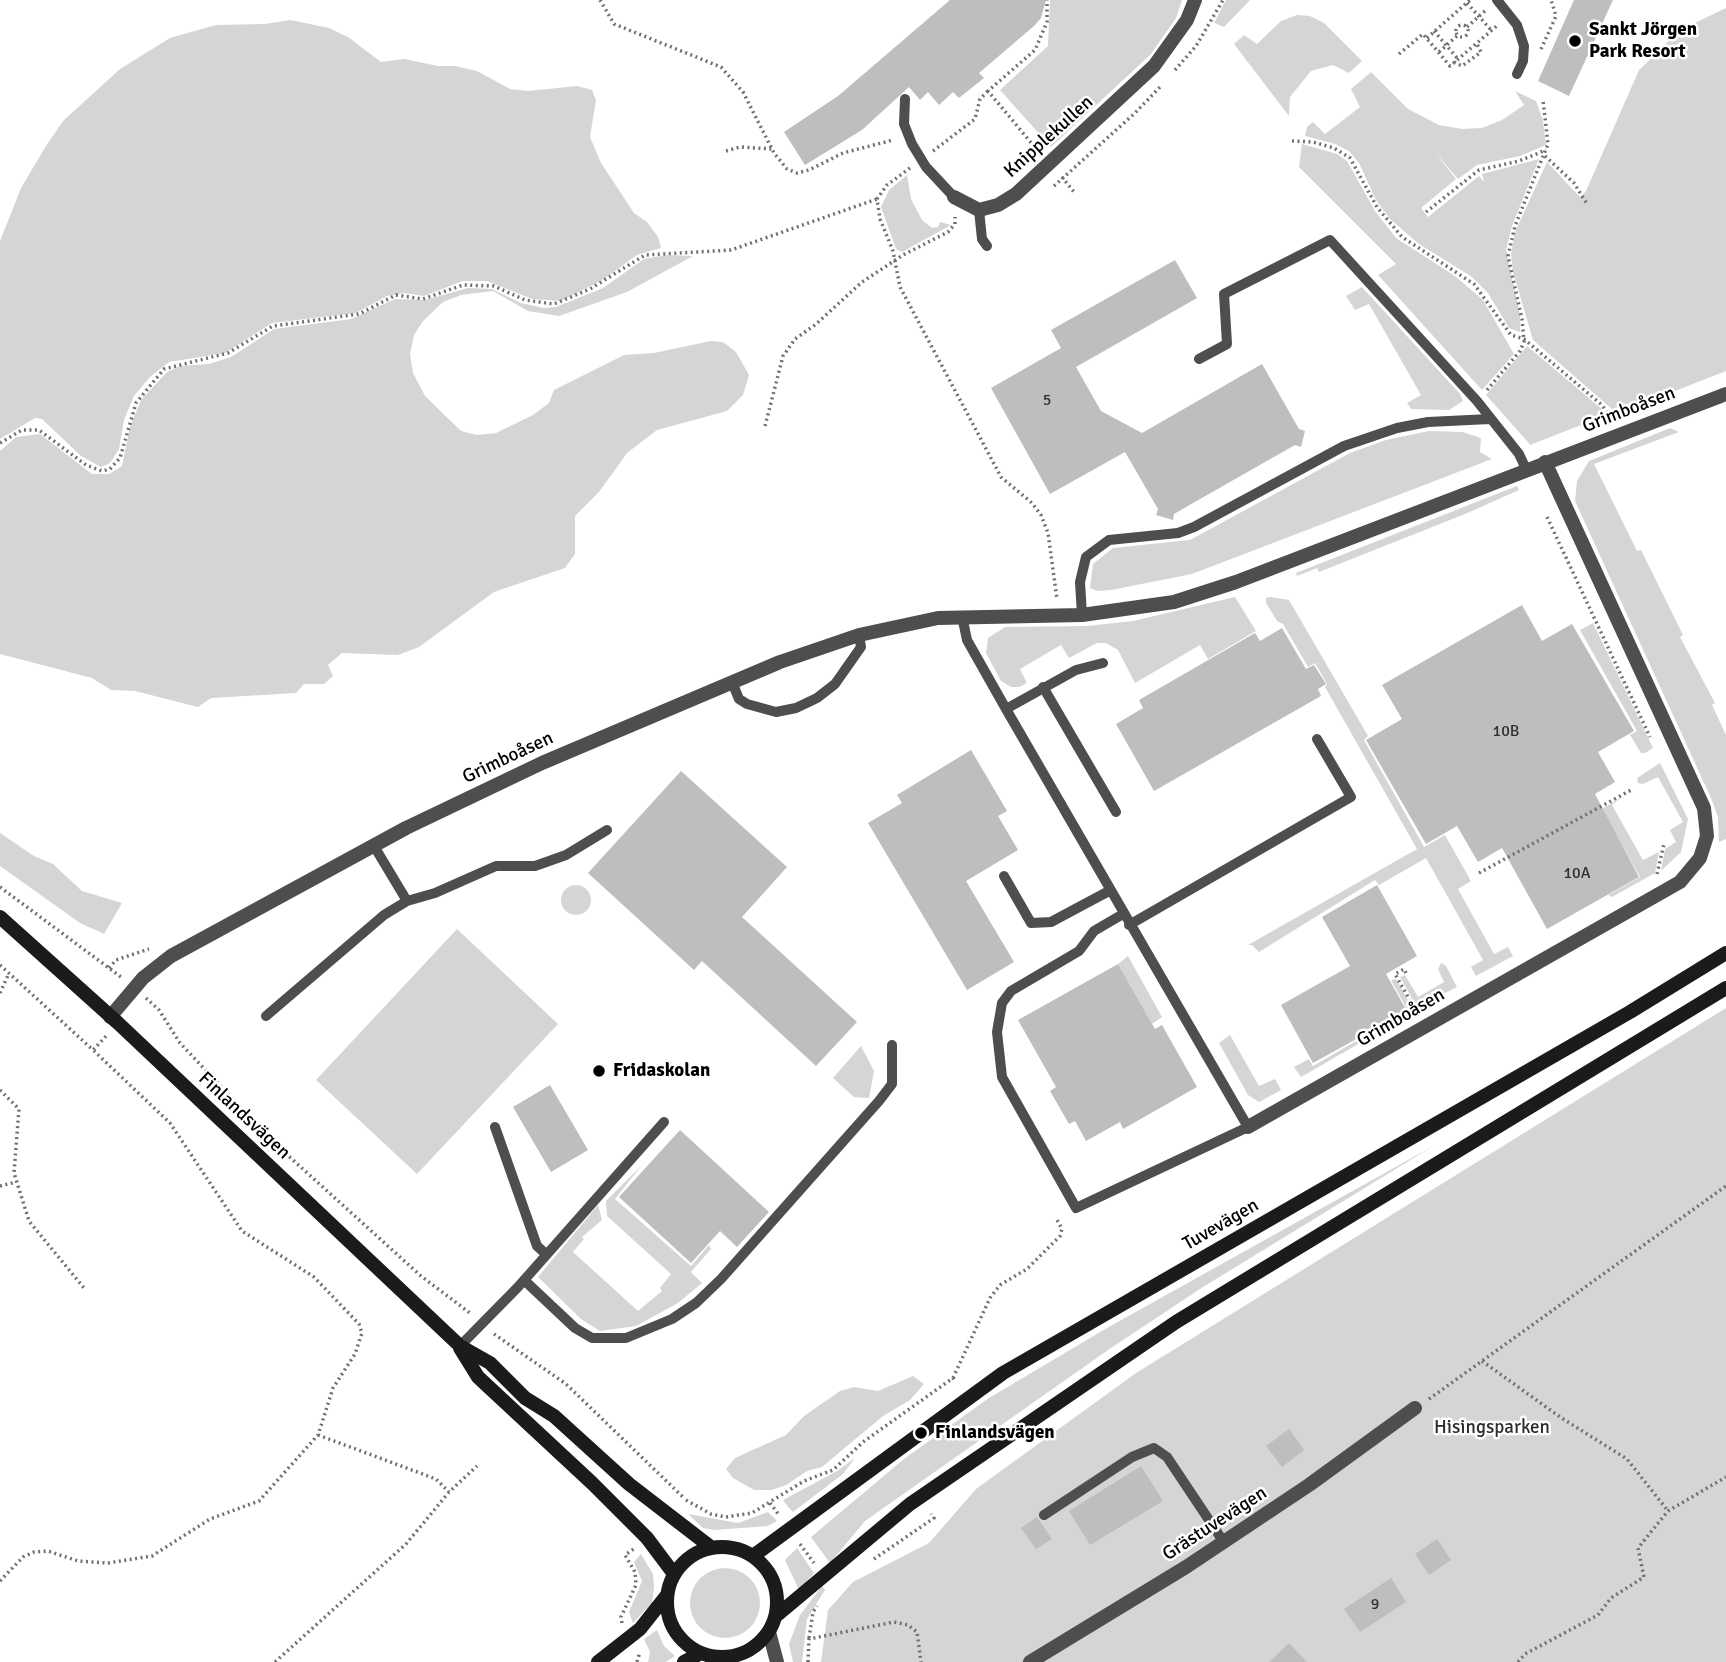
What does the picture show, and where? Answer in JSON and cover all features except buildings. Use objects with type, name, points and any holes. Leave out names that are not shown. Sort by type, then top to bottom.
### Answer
[{"type":"main road","name":"Finlandsvägen","points":[[0,917],[460,1346],[490,1363],[525,1398],[554,1416],[712,1548]]},
{"type":"main road","name":"Tuvevägen","points":[[753,1556],[1003,1373],[1619,1019],[1726,953]]},
{"type":"main road","points":[[776,1615],[911,1504],[1176,1322],[1726,988]]},
{"type":"main road","name":"Finlandsvägen","points":[[460,1346],[478,1377],[647,1538],[674,1574]]},
{"type":"main road","points":[[598,1662],[646,1623],[667,1594],[674,1574],[692,1555],[712,1548],[730,1547],[753,1556],[766,1568],[774,1582],[776,1615],[769,1632],[743,1653],[684,1662]]},
{"type":"main road","points":[[667,1594],[672,1625],[684,1642],[709,1657]]},
{"type":"street","name":"Knipplekullen","points":[[979,209],[998,205],[1016,194],[1154,66],[1186,20],[1195,0]]},
{"type":"street","points":[[954,197],[979,209]]},
{"type":"street","name":"Grimboåsen","points":[[110,1017],[135,988],[171,956],[374,846],[542,762],[732,682],[859,635],[962,616],[1082,615],[1174,602],[1212,591],[1726,394]]},
{"type":"street","name":"Grimboåsen","points":[[1248,1127],[1680,881],[1700,858],[1707,836],[1704,808],[1545,462]]},
{"type":"street","name":"Grästuvevägen","points":[[1030,1662],[1223,1541],[1415,1408]]},
{"type":"street","points":[[769,1632],[777,1662]]},
{"type":"lane","points":[[1497,0],[1517,25],[1524,46],[1523,61],[1517,75]]},
{"type":"lane","points":[[905,99],[904,124],[909,136],[922,159],[954,197]]},
{"type":"lane","points":[[979,209],[980,232],[987,246]]},
{"type":"lane","points":[[1199,359],[1227,344],[1224,294],[1330,240],[1477,401],[1519,454],[1526,469]]},
{"type":"lane","points":[[1082,615],[1079,597],[1086,557],[1109,540],[1178,533],[1194,527],[1344,446],[1397,428],[1428,422],[1490,419]]},
{"type":"lane","points":[[962,616],[967,640],[1109,891],[1123,914],[1248,1127],[1076,1208],[1002,1077],[997,1032],[1000,1013],[1002,1003],[1011,991],[1079,951],[1094,931],[1123,914]]},
{"type":"lane","points":[[732,682],[739,699],[747,704],[776,712],[796,708],[817,698],[835,684],[861,647],[859,635]]},
{"type":"lane","points":[[1006,709],[1084,667],[1103,663]]},
{"type":"lane","points":[[1044,687],[1116,812]]},
{"type":"lane","points":[[1129,925],[1351,797],[1317,739]]},
{"type":"lane","points":[[266,1016],[384,915],[407,901],[435,893],[496,866],[535,866],[566,855],[607,830]]},
{"type":"lane","points":[[374,846],[407,901]]},
{"type":"lane","points":[[1004,876],[1031,923],[1051,922],[1109,891]]},
{"type":"lane","points":[[524,1280],[575,1328],[592,1338],[626,1338],[672,1319],[696,1303],[721,1279],[879,1101],[892,1084],[892,1045]]},
{"type":"lane","points":[[460,1346],[524,1280],[664,1122]]},
{"type":"lane","points":[[495,1127],[537,1246],[546,1254]]},
{"type":"lane","points":[[1044,1515],[1132,1457],[1154,1448],[1167,1457],[1223,1541]]},
{"type":"path","points":[[600,0],[614,24],[721,67],[743,92],[772,149],[787,169],[797,173],[843,153],[909,136]]},
{"type":"path","points":[[0,443],[22,430],[39,430],[86,465],[102,471],[110,469],[120,458],[136,403],[164,369],[228,353],[273,326],[359,314],[396,295],[423,299],[463,285],[494,286],[525,300],[554,304],[590,289],[645,255],[731,250],[877,199],[887,185],[975,119],[979,99],[1035,50],[1047,22],[1047,0]]},
{"type":"path","points":[[1399,54],[1423,34],[1450,65],[1500,23],[1479,0]]},
{"type":"path","points":[[1523,61],[1541,49],[1552,28],[1556,16],[1551,0]]},
{"type":"path","points":[[1427,38],[1468,1],[1492,30]]},
{"type":"path","points":[[1466,36],[1467,27],[1487,9]]},
{"type":"path","points":[[1450,17],[1459,26],[1467,27]]},
{"type":"path","points":[[1439,52],[1458,35],[1459,26]]},
{"type":"path","points":[[1434,31],[1462,66],[1481,52],[1466,36],[1458,35]]},
{"type":"path","points":[[988,91],[1074,192]]},
{"type":"path","points":[[1477,401],[1520,351],[1524,339],[1509,266],[1510,243],[1545,156],[1548,136],[1543,100]]},
{"type":"path","points":[[1292,141],[1313,142],[1334,148],[1350,158],[1377,207],[1402,237],[1474,285],[1506,330],[1516,339],[1524,339],[1602,405],[1611,418]]},
{"type":"path","points":[[726,151],[740,147],[772,149]]},
{"type":"path","points":[[1426,212],[1479,170],[1519,161],[1546,149]]},
{"type":"path","points":[[1545,156],[1574,183],[1587,204]]},
{"type":"path","points":[[765,426],[788,346],[862,282],[951,229],[955,224],[954,197]]},
{"type":"path","points":[[877,199],[880,219],[903,294],[933,345],[1001,477],[1032,503],[1041,515],[1048,533],[1057,599]]},
{"type":"path","points":[[1600,423],[1622,414]]},
{"type":"path","points":[[1547,517],[1653,744]]},
{"type":"path","points":[[1043,599],[1079,597]]},
{"type":"path","points":[[1479,873],[1633,789]]},
{"type":"path","points":[[1657,874],[1664,844]]},
{"type":"path","points":[[1651,878],[1665,870]]},
{"type":"path","points":[[0,887],[135,988],[159,1010],[180,1043],[272,1141],[421,1276],[566,1384],[685,1499],[711,1514],[726,1517],[752,1513],[804,1481],[833,1469],[863,1441],[954,1379],[990,1298],[1000,1284],[1027,1269],[1060,1236],[1062,1229],[1056,1218]]},
{"type":"path","points":[[109,968],[116,960],[134,956],[156,945]]},
{"type":"path","points":[[0,965],[170,1123],[242,1231],[314,1277],[359,1324],[362,1333],[360,1343],[333,1388],[318,1435],[259,1501],[210,1519],[152,1556],[108,1563],[78,1561],[48,1551],[34,1552],[23,1557],[0,1581]]},
{"type":"path","points":[[1406,973],[1404,969],[1395,974],[1418,1012]]},
{"type":"path","points":[[0,993],[9,973]]},
{"type":"path","points":[[1406,1019],[1427,1007]]},
{"type":"path","points":[[93,1050],[98,1044]]},
{"type":"path","points":[[0,1090],[19,1109],[16,1182],[29,1222],[84,1288]]},
{"type":"path","points":[[0,1186],[16,1182]]},
{"type":"path","points":[[1415,1408],[1726,1186]]},
{"type":"path","points":[[1482,1362],[1627,1459],[1668,1511]]},
{"type":"path","points":[[318,1435],[328,1441],[360,1448],[408,1471],[436,1479],[449,1492]]},
{"type":"path","points":[[275,1662],[405,1544],[449,1492],[477,1466]]},
{"type":"path","points":[[1518,1662],[1525,1654],[1598,1615],[1611,1598],[1644,1577],[1639,1548],[1668,1511],[1726,1477]]},
{"type":"path","points":[[671,1516],[685,1499]]},
{"type":"path","points":[[871,1560],[934,1518],[931,1514]]},
{"type":"path","points":[[625,1555],[647,1538]]},
{"type":"path","points":[[808,1662],[809,1639],[894,1622],[908,1625],[917,1632],[921,1662]]},
{"type":"green space","points":[[1050,0],[1182,0],[1176,18],[1151,54],[1051,147],[1000,90],[1048,46]]},
{"type":"green space","points":[[1226,0],[1250,0],[1224,27],[1214,23]]},
{"type":"green space","points":[[1726,8],[1726,371],[1634,407],[1613,410],[1533,340],[1513,272],[1511,254],[1515,232],[1547,162],[1580,197],[1586,191],[1639,70],[1680,30]]},
{"type":"green space","points":[[1297,15],[1310,16],[1324,23],[1362,61],[1349,73],[1333,65],[1311,71],[1290,97],[1289,116],[1234,44],[1244,35],[1257,44],[1281,21]]},
{"type":"green space","points":[[290,20],[329,28],[348,37],[381,62],[404,59],[438,66],[455,66],[477,71],[510,89],[528,91],[577,86],[592,90],[596,100],[590,137],[601,163],[634,213],[647,222],[658,237],[661,248],[637,255],[604,279],[561,301],[532,299],[487,281],[463,281],[424,296],[404,293],[387,296],[356,313],[272,323],[225,353],[169,362],[150,377],[134,396],[124,420],[119,449],[110,463],[101,467],[81,456],[42,419],[35,418],[0,439],[0,241],[21,188],[63,121],[120,69],[170,38],[216,25],[265,24]]},
{"type":"green space","points":[[1371,72],[1408,109],[1439,125],[1462,129],[1482,128],[1502,120],[1524,105],[1515,91],[1536,101],[1543,121],[1546,145],[1520,156],[1477,165],[1458,179],[1435,152],[1456,179],[1421,208],[1428,217],[1479,176],[1484,182],[1482,174],[1539,159],[1512,226],[1506,250],[1520,315],[1520,332],[1509,328],[1488,293],[1472,277],[1419,244],[1390,219],[1376,200],[1359,163],[1349,151],[1335,144],[1305,136],[1307,127],[1313,122],[1325,134],[1360,107],[1351,89]]},
{"type":"green space","points":[[1302,144],[1337,154],[1347,161],[1375,211],[1396,238],[1455,276],[1483,300],[1514,354],[1482,390],[1378,275],[1396,264],[1299,167]]},
{"type":"green space","points":[[907,175],[911,199],[922,220],[932,228],[938,227],[940,222],[951,225],[902,252],[896,249],[881,207],[889,190]]},
{"type":"green space","points":[[666,255],[693,256],[627,292],[559,316],[528,311],[493,291],[461,295],[443,302],[423,321],[414,335],[410,354],[413,373],[425,396],[461,431],[477,435],[496,433],[533,415],[549,403],[554,390],[624,355],[654,353],[711,341],[723,342],[736,352],[749,375],[743,395],[727,411],[657,430],[627,453],[599,492],[575,516],[575,554],[565,568],[494,592],[419,647],[398,655],[342,653],[328,665],[333,676],[324,684],[304,684],[296,693],[211,698],[198,707],[135,691],[111,690],[92,678],[0,654],[0,451],[16,437],[40,434],[92,474],[109,474],[122,466],[130,427],[141,400],[167,372],[180,366],[209,364],[231,357],[274,329],[351,319],[395,299],[425,300],[468,288],[492,289],[521,303],[544,308],[556,307],[603,288],[644,259]]},
{"type":"green space","points":[[1362,287],[1460,394],[1463,401],[1449,410],[1411,409],[1407,403],[1421,395],[1369,304],[1355,310],[1346,296]]},
{"type":"green space","points":[[1527,346],[1602,409],[1604,416],[1530,445],[1486,395]]},
{"type":"green space","points":[[1670,428],[1679,432],[1594,464],[1683,635],[1680,637],[1715,703],[1712,705],[1726,735],[1726,839],[1719,842],[1718,817],[1711,798],[1575,501],[1577,481],[1589,461]]},
{"type":"green space","points":[[1429,431],[1462,432],[1478,437],[1481,439],[1480,452],[1492,459],[1192,574],[1111,590],[1097,591],[1090,588],[1093,564],[1113,548],[1190,540],[1350,453],[1386,440]]},
{"type":"green space","points":[[1517,486],[1519,490],[1465,514],[1319,572],[1317,568],[1297,576],[1296,573]]},
{"type":"green space","points":[[1235,597],[1256,631],[1208,659],[1200,645],[1135,683],[1118,650],[1106,643],[1097,643],[1069,658],[1061,645],[1020,669],[1027,683],[1019,687],[1011,687],[1001,681],[986,653],[988,638],[1005,627],[1087,626],[1133,621]]},
{"type":"green space","points":[[1266,598],[1289,600],[1368,736],[1364,740],[1424,847],[1445,835],[1471,881],[1458,889],[1494,954],[1508,947],[1513,956],[1476,976],[1471,967],[1483,960],[1426,858],[1379,885],[1375,880],[1259,952],[1252,945],[1248,945],[1417,849],[1325,687],[1327,684],[1315,663],[1308,667],[1283,624],[1277,621],[1266,603]]},
{"type":"green space","points":[[1593,623],[1653,748],[1645,753],[1641,753],[1630,735],[1637,731],[1580,630]]},
{"type":"green space","points":[[1660,763],[1688,819],[1681,852],[1661,871],[1665,849],[1676,842],[1670,830],[1683,822],[1658,777],[1643,784],[1638,783],[1637,778]]},
{"type":"green space","points":[[1622,797],[1612,805],[1643,860],[1659,852],[1655,873],[1612,897],[1608,895],[1640,877],[1606,816],[1574,825]]},
{"type":"green space","points":[[0,833],[34,856],[53,864],[82,891],[122,903],[104,934],[80,923],[0,866]]},
{"type":"green space","points":[[576,885],[587,889],[591,900],[587,911],[576,915],[565,911],[561,900],[565,889]]},
{"type":"green space","points":[[457,929],[558,1024],[417,1174],[316,1080]]},
{"type":"green space","points":[[1128,956],[1162,1017],[1152,1024],[1118,964]]},
{"type":"green space","points":[[1441,963],[1446,966],[1457,987],[1417,1007],[1400,977],[1405,975],[1418,997],[1444,982],[1438,969]]},
{"type":"green space","points":[[1396,979],[1413,1009],[1412,1013],[1301,1077],[1294,1067],[1309,1059],[1313,1066],[1408,1011],[1391,980]]},
{"type":"green space","name":"Hisingsparken","points":[[1726,1008],[1726,1662],[821,1662],[828,1610],[853,1582],[929,1543],[976,1489],[1136,1373]]},
{"type":"green space","points":[[1230,1035],[1259,1086],[1275,1079],[1281,1090],[1259,1102],[1248,1095],[1219,1043]]},
{"type":"green space","points":[[861,1046],[874,1071],[869,1098],[854,1097],[833,1078]]},
{"type":"green space","points":[[1435,1145],[1203,1287],[1108,1350],[865,1521],[830,1563],[811,1537],[904,1459],[989,1398],[1107,1328]]},
{"type":"green space","points":[[642,1165],[615,1199],[691,1266],[709,1245],[711,1249],[691,1272],[702,1283],[678,1303],[636,1326],[600,1331],[581,1319],[538,1277],[598,1205],[602,1220],[582,1237],[584,1239],[573,1252],[638,1311],[662,1291],[660,1288],[671,1274],[607,1216],[606,1201]]},
{"type":"green space","points":[[913,1376],[924,1384],[910,1400],[883,1416],[822,1467],[807,1471],[786,1485],[772,1490],[754,1490],[733,1478],[726,1469],[735,1458],[786,1435],[804,1416],[840,1391],[854,1387],[878,1391]]},
{"type":"green space","points":[[855,1458],[843,1474],[793,1512],[783,1500],[837,1471]]},
{"type":"green space","points":[[768,1512],[777,1521],[768,1526],[714,1530],[703,1528],[688,1514],[738,1523]]},
{"type":"green space","points":[[797,1548],[814,1573],[799,1590],[785,1560]]},
{"type":"green space","points":[[641,1554],[653,1574],[654,1587],[652,1603],[633,1623],[629,1612],[642,1581],[634,1562]]},
{"type":"green space","points":[[718,1568],[732,1568],[745,1573],[755,1583],[760,1603],[755,1623],[745,1633],[732,1638],[718,1638],[705,1633],[695,1623],[690,1610],[690,1596],[695,1583],[705,1573]]},
{"type":"green space","points":[[822,1586],[825,1590],[807,1619],[802,1662],[793,1662],[789,1644],[800,1615]]},
{"type":"green space","points":[[657,1630],[664,1646],[675,1656],[666,1662],[648,1662],[650,1652],[644,1639]]},
{"type":"place","name":"Sankt Jörgen Park Resort","points":[[1575,41]]},
{"type":"place","name":"Fridaskolan","points":[[599,1071]]},
{"type":"place","name":"Finlandsvägen","points":[[921,1433]]}]
